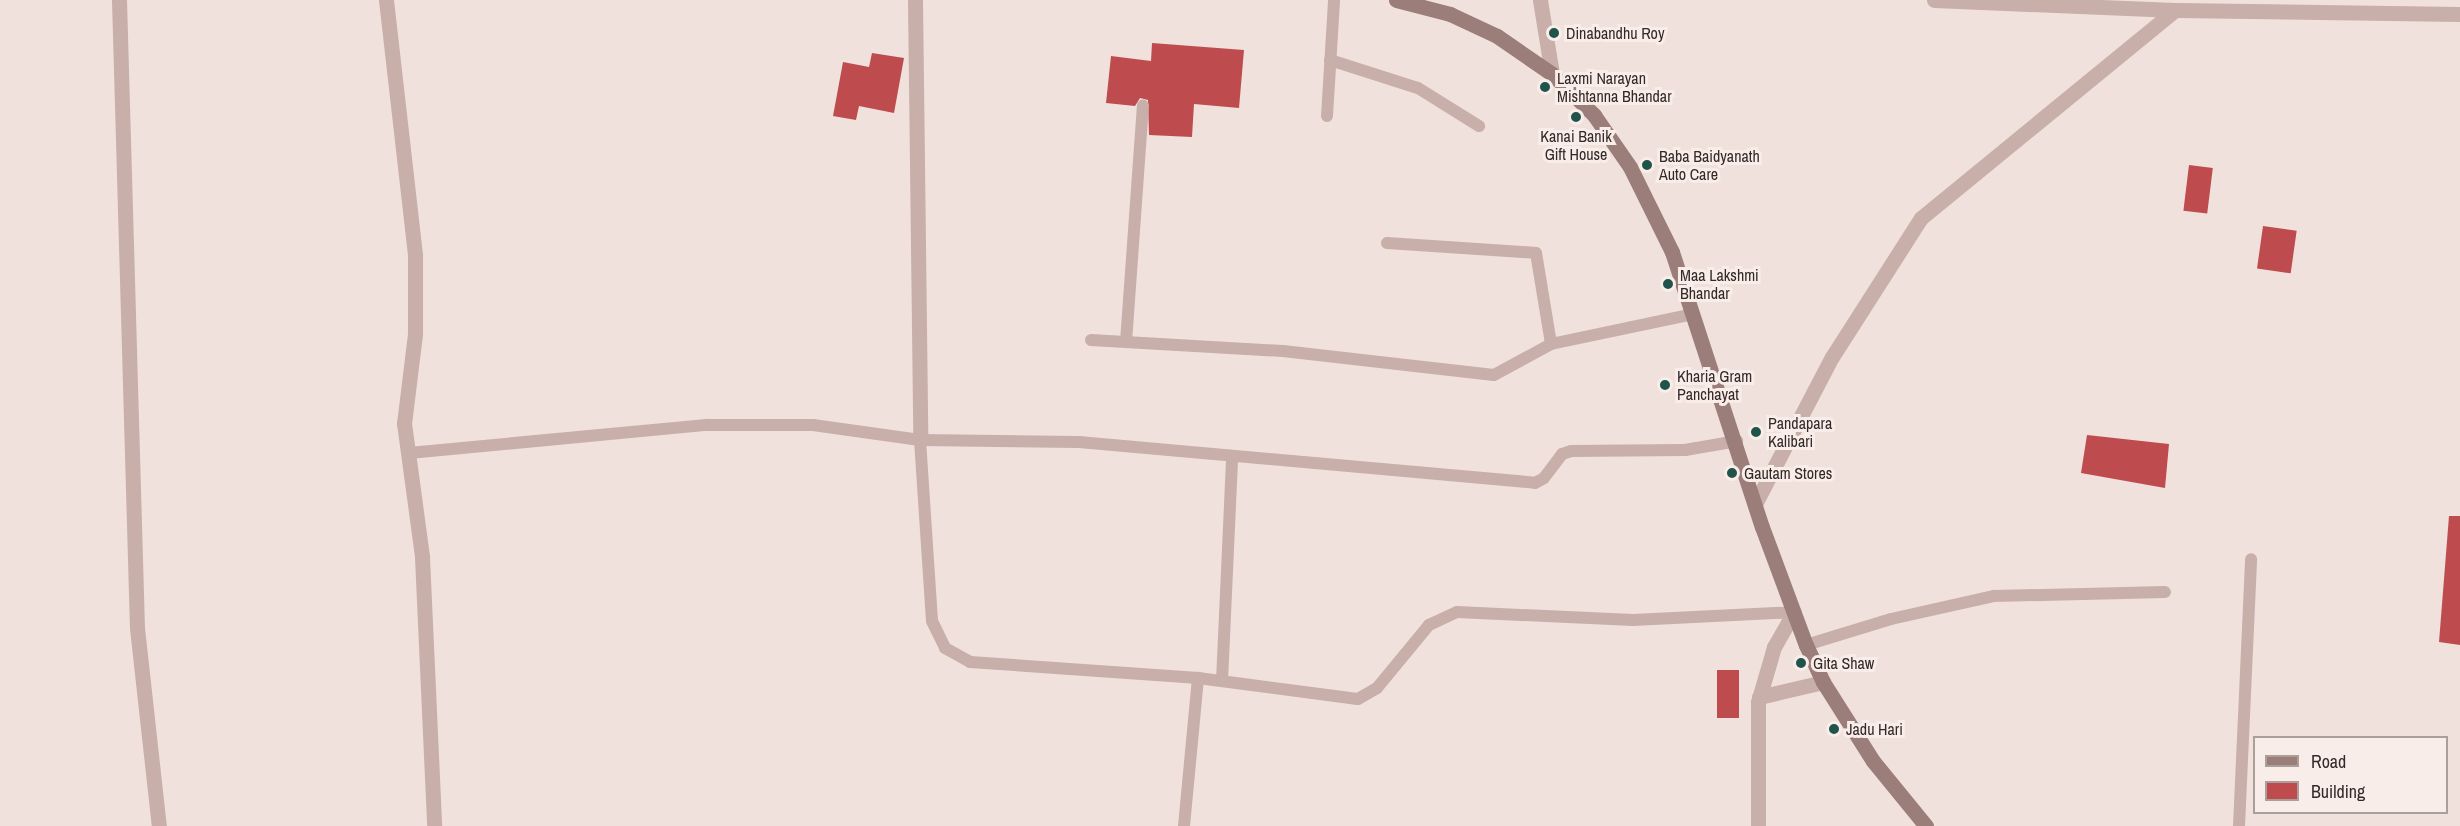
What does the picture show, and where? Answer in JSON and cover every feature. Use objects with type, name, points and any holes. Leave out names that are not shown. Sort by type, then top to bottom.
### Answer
[{"type":"main road","points":[[1396,0],[1450,14],[1497,36],[1552,74],[1594,115],[1630,167],[1672,252],[1737,441],[1755,504],[1806,645],[1823,682],[1873,761],[1926,826]]},
{"type":"street","points":[[119,0],[137,628],[159,826]]},
{"type":"street","points":[[386,0],[415,255],[415,334],[404,423],[422,557],[434,826]]},
{"type":"street","points":[[915,0],[920,440]]},
{"type":"street","points":[[1540,0],[1552,74]]},
{"type":"street","points":[[1934,0],[2175,10],[2460,14]]},
{"type":"street","points":[[1755,504],[1832,357],[1922,218],[2175,10]]},
{"type":"street","points":[[1758,826],[1759,697],[1774,647],[1794,612]]},
{"type":"street","points":[[1759,697],[1823,682]]},
{"type":"lane","points":[[1328,116],[1334,0]]},
{"type":"lane","points":[[1330,60],[1418,88],[1479,126]]},
{"type":"lane","points":[[1126,342],[1143,106]]},
{"type":"lane","points":[[1387,243],[1536,253],[1551,344]]},
{"type":"lane","points":[[1090,340],[1283,351],[1494,375],[1551,344],[1693,314]]},
{"type":"lane","points":[[409,453],[707,426],[813,425],[920,440],[1079,442],[1535,483],[1544,478],[1562,454],[1571,451],[1685,450],[1737,441]]},
{"type":"lane","points":[[920,440],[932,621],[939,640],[952,654],[991,665],[1198,678],[1358,699],[1377,688],[1429,625],[1457,612],[1633,620],[1794,612]]},
{"type":"lane","points":[[1222,681],[1232,457]]},
{"type":"lane","points":[[2239,826],[2251,559]]},
{"type":"lane","points":[[1806,645],[1891,619],[1994,596],[2165,592]]},
{"type":"lane","points":[[1185,826],[1198,678]]},
{"type":"building","points":[[1152,43],[1244,50],[1239,108],[1194,104],[1192,137],[1149,135],[1148,100],[1140,98],[1135,106],[1106,103],[1111,56],[1151,61]]},
{"type":"building","points":[[872,53],[904,58],[894,113],[859,106],[856,120],[833,116],[843,62],[869,67]]},
{"type":"building","points":[[2189,165],[2213,168],[2207,214],[2183,211]]},
{"type":"building","points":[[2263,226],[2297,231],[2291,273],[2257,269]]},
{"type":"building","points":[[2087,435],[2169,444],[2165,488],[2081,473]]},
{"type":"building","points":[[2449,516],[2460,516],[2460,645],[2439,642]]},
{"type":"building","points":[[1717,670],[1739,670],[1739,718],[1717,718]]},
{"type":"place","name":"Dinabandhu Roy","points":[[1554,33]]},
{"type":"place","name":"Laxmi Narayan Mishtanna Bhandar","points":[[1545,87]]},
{"type":"place","name":"Kanai Banik Gift House","points":[[1576,117]]},
{"type":"place","name":"Baba Baidyanath Auto Care","points":[[1647,165]]},
{"type":"place","name":"Maa Lakshmi Bhandar","points":[[1668,284]]},
{"type":"place","name":"Kharia Gram Panchayat","points":[[1665,385]]},
{"type":"place","name":"Pandapara Kalibari","points":[[1756,432]]},
{"type":"place","name":"Gautam Stores","points":[[1732,473]]},
{"type":"place","name":"Gita Shaw","points":[[1801,663]]},
{"type":"place","name":"Jadu Hari","points":[[1834,729]]}]
